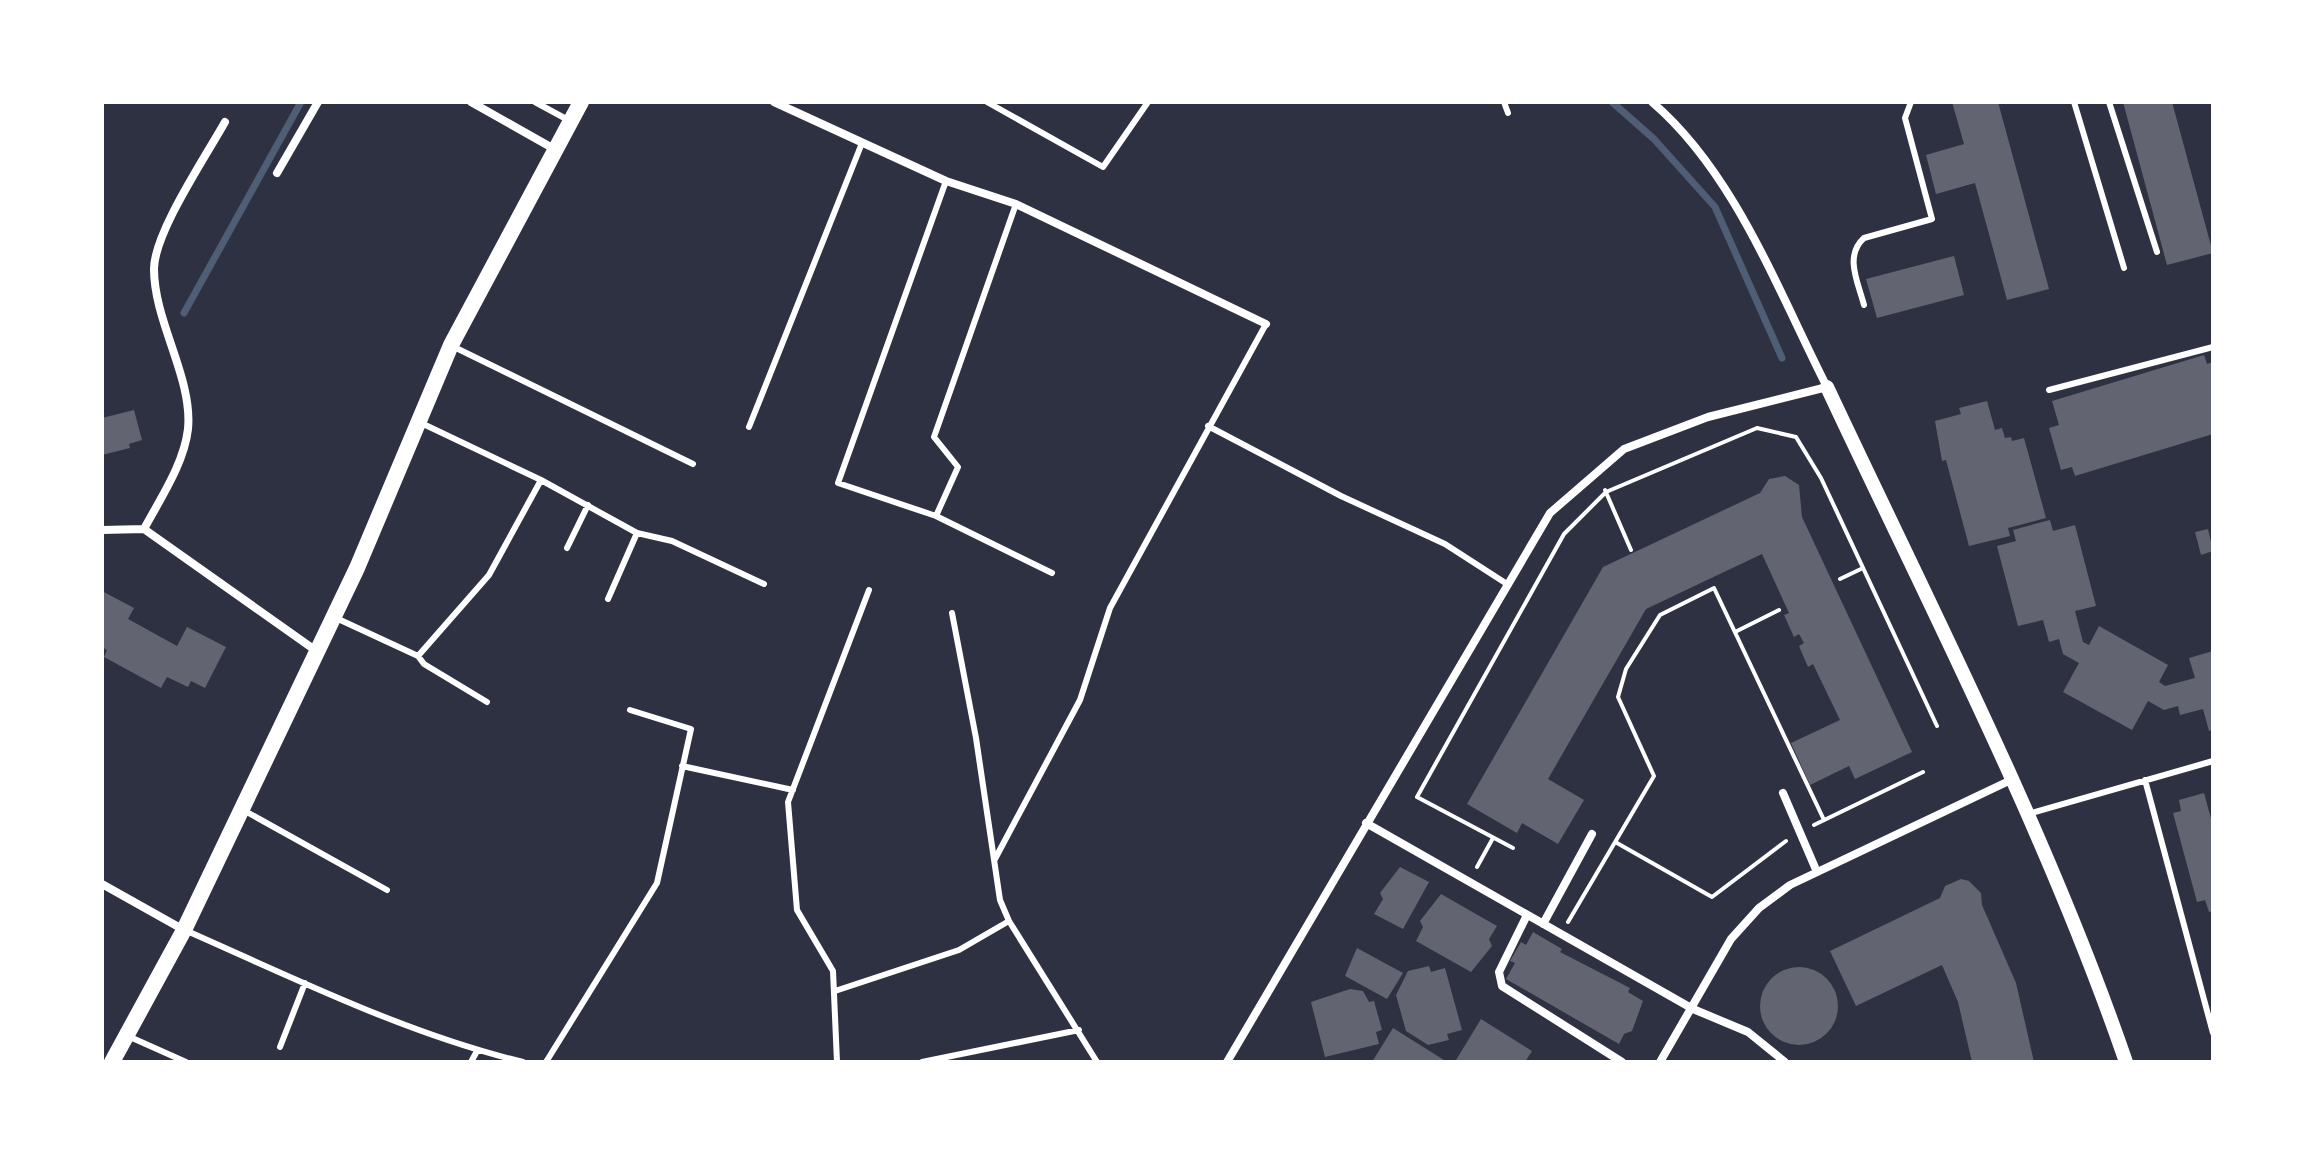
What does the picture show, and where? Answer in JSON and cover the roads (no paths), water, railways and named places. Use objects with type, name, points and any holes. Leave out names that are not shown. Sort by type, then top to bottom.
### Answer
[{"type":"main road","points":[[112,1062],[184,930],[332,617],[451,345],[581,102]]},
{"type":"street","points":[[277,173],[318,102]]},
{"type":"street","points":[[471,102],[556,150]]},
{"type":"street","points":[[774,102],[946,181],[1016,204],[1266,324]]},
{"type":"street","points":[[1652,102],[1679,125],[1725,186],[1827,387],[2011,780],[2100,987],[2126,1062]]},
{"type":"street","points":[[144,529],[174,474],[188,431],[187,404],[162,318],[154,268],[161,234],[225,122]]},
{"type":"street","points":[[1231,1061],[1366,823],[1550,513],[1624,449],[1708,417],[1827,387]]},
{"type":"street","points":[[102,530],[144,529],[315,650]]},
{"type":"street","points":[[1660,1062],[1731,939],[1759,908],[1790,885],[2011,780]]},
{"type":"street","points":[[1783,793],[1817,872]]},
{"type":"street","points":[[1366,823],[1693,1009],[1748,1032],[1785,1062]]},
{"type":"street","points":[[1543,924],[1592,834]]},
{"type":"street","points":[[102,884],[184,930]]},
{"type":"street","points":[[1527,915],[1499,972],[1502,986],[1622,1062]]},
{"type":"lane","points":[[535,102],[570,121]]},
{"type":"lane","points":[[987,102],[1103,167],[1113,157],[1148,102]]},
{"type":"lane","points":[[1004,112],[1010,102]]},
{"type":"lane","points":[[1504,102],[1508,113]]},
{"type":"lane","points":[[1864,305],[1852,259],[1856,246],[1864,238],[1932,219],[1905,118],[1911,102]]},
{"type":"lane","points":[[2074,102],[2124,268]]},
{"type":"lane","points":[[2109,102],[2157,252]]},
{"type":"lane","points":[[749,427],[862,143]]},
{"type":"lane","points":[[946,181],[838,483],[936,516],[1052,573]]},
{"type":"lane","points":[[936,516],[958,467],[934,437],[1016,204]]},
{"type":"lane","points":[[995,859],[1080,700],[1110,608],[1266,324]]},
{"type":"lane","points":[[451,345],[693,464]]},
{"type":"lane","points":[[2049,390],[2213,347]]},
{"type":"lane","points":[[419,422],[541,480],[637,533],[672,541],[764,584]]},
{"type":"lane","points":[[1208,426],[1341,496],[1445,544],[1507,584]]},
{"type":"lane","points":[[418,656],[489,575],[541,480]]},
{"type":"lane","points":[[567,548],[588,505]]},
{"type":"lane","points":[[608,599],[637,533]]},
{"type":"lane","points":[[837,1062],[833,971],[797,910],[788,802],[869,590]]},
{"type":"lane","points":[[952,613],[1000,900],[1009,921],[1097,1062]]},
{"type":"lane","points":[[332,617],[418,656],[424,664],[487,702]]},
{"type":"lane","points":[[546,1062],[657,883],[691,729],[630,710]]},
{"type":"lane","points":[[2026,814],[2213,761]]},
{"type":"lane","points":[[682,766],[793,790]]},
{"type":"lane","points":[[2145,780],[2213,1033]]},
{"type":"lane","points":[[241,809],[387,890]]},
{"type":"lane","points":[[835,991],[959,950],[1009,921]]},
{"type":"lane","points":[[184,930],[305,983],[477,1051],[523,1062]]},
{"type":"lane","points":[[280,1047],[305,983]]},
{"type":"lane","points":[[922,1062],[1079,1030]]},
{"type":"lane","points":[[126,1036],[186,1062]]},
{"type":"lane","points":[[471,1062],[477,1051]]},
{"type":"waterway","points":[[184,313],[301,102]]},
{"type":"waterway","points":[[1612,102],[1654,139],[1715,207],[1782,358]]}]
